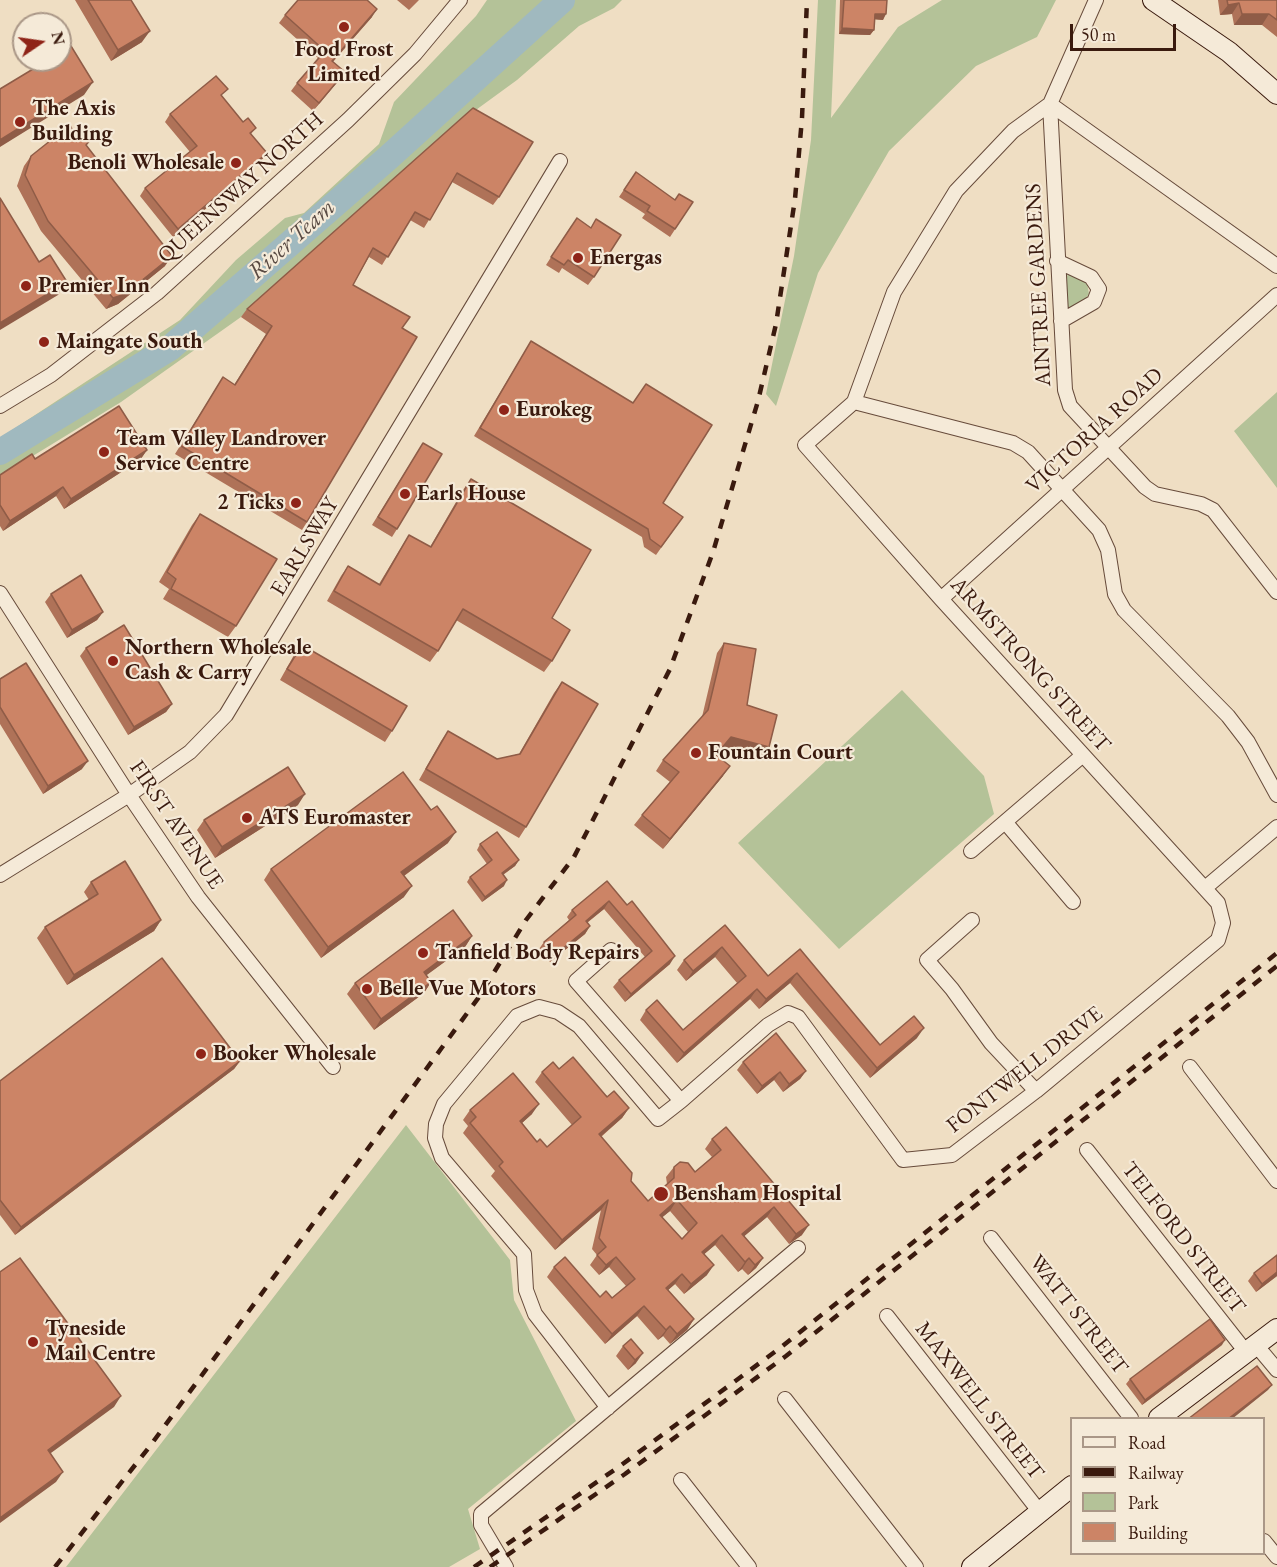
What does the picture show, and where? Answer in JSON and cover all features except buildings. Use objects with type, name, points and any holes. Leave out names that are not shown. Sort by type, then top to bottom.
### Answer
[{"type":"street","name":"QUEENSWAY NORTH","points":[[0,406],[51,375],[156,293],[348,120],[415,54],[460,0]]},
{"type":"street","points":[[1096,0],[1050,104],[1013,131],[956,191],[894,292],[854,402],[1013,443],[1028,452],[1106,540],[1111,580],[1124,610],[1228,716],[1248,742],[1277,795]]},
{"type":"street","points":[[1153,0],[1229,52],[1277,94]]},
{"type":"street","points":[[1050,104],[1277,266]]},
{"type":"street","name":"AINTREE GARDENS","points":[[1050,104],[1057,261],[1067,398],[1108,448],[1155,494],[1201,504],[1213,510],[1277,592]]},
{"type":"street","name":"EARLSWAY","points":[[0,875],[129,795],[190,752],[226,715],[560,161]]},
{"type":"street","points":[[1057,261],[1091,277],[1099,289],[1094,302],[1061,321]]},
{"type":"street","name":"VICTORIA ROAD","points":[[941,599],[1277,295]]},
{"type":"street","name":"ARMSTRONG STREET","points":[[854,402],[805,445],[941,599],[1205,888],[1218,903],[1223,915]]},
{"type":"street","name":"FIRST AVENUE","points":[[0,593],[129,795],[198,897],[333,1067]]},
{"type":"street","points":[[971,851],[1083,755]]},
{"type":"street","points":[[1006,823],[1073,902]]},
{"type":"street","points":[[1205,888],[1277,827]]},
{"type":"street","name":"FONTWELL DRIVE","points":[[681,1101],[768,1025],[788,1013],[798,1017],[903,1160],[952,1155],[1036,1091],[1212,948],[1222,930],[1223,915]]},
{"type":"street","points":[[972,920],[927,960],[952,989],[991,1043],[1036,1091]]},
{"type":"street","points":[[608,1408],[535,1314],[526,1290],[524,1254],[442,1158],[435,1138],[435,1124],[444,1104],[517,1016],[539,1007],[558,1012],[579,1026],[658,1119],[681,1101],[576,981],[611,950]]},
{"type":"street","points":[[1190,1067],[1277,1181]]},
{"type":"street","name":"TELFORD STREET","points":[[1087,1150],[1251,1349],[1277,1370]]},
{"type":"street","name":"WATT STREET","points":[[991,1238],[1129,1417]]},
{"type":"street","points":[[506,1567],[481,1525],[482,1515],[798,1248]]},
{"type":"street","name":"MAXWELL STREET","points":[[887,1316],[1039,1511]]},
{"type":"street","points":[[1161,1417],[1277,1329]]},
{"type":"street","points":[[785,1399],[916,1567]]},
{"type":"street","points":[[681,1480],[749,1567]]},
{"type":"street","points":[[972,1567],[1070,1487]]},
{"type":"street","points":[[1265,1543],[1277,1557]]},
{"type":"green space","points":[[487,0],[622,0],[614,8],[579,26],[517,80],[469,115],[241,317],[121,402],[0,476],[0,438],[180,320],[236,260],[285,218],[304,213],[379,144],[394,102],[476,16]]},
{"type":"green space","points":[[818,0],[836,0],[831,118],[898,27],[942,0],[1056,0],[1037,37],[976,66],[889,151],[818,273],[776,406],[766,394],[794,256],[811,140]]},
{"type":"green space","points":[[1071,274],[1087,282],[1089,294],[1082,303],[1066,310],[1063,277]]},
{"type":"green space","points":[[1277,392],[1277,488],[1234,431]]},
{"type":"green space","points":[[902,690],[984,776],[994,814],[839,949],[738,843]]},
{"type":"green space","points":[[406,1125],[510,1260],[514,1300],[576,1421],[468,1509],[480,1549],[449,1567],[66,1567]]},
{"type":"waterway","name":"River Team","points":[[0,452],[170,348],[389,157],[562,0]]},
{"type":"railway","points":[[55,1567],[150,1446],[479,997],[526,920],[574,857],[670,669],[713,552],[758,401],[776,324],[795,199],[802,118],[807,0]]},
{"type":"railway","points":[[474,1567],[620,1466],[780,1348],[1277,953]]},
{"type":"railway","points":[[490,1567],[625,1474],[786,1356],[1277,966]]},
{"type":"place","name":"Food Frost Limited","points":[[344,27]]},
{"type":"place","name":"The Axis Building","points":[[20,122]]},
{"type":"place","name":"Benoli Wholesale","points":[[236,163]]},
{"type":"place","name":"Energas","points":[[578,258]]},
{"type":"place","name":"Premier Inn","points":[[26,286]]},
{"type":"place","name":"Maingate South","points":[[44,342]]},
{"type":"place","name":"Eurokeg","points":[[504,410]]},
{"type":"place","name":"Team Valley Landrover Service Centre","points":[[104,452]]},
{"type":"place","name":"Earls House","points":[[405,494]]},
{"type":"place","name":"2 Ticks","points":[[296,503]]},
{"type":"place","name":"Northern Wholesale Cash & Carry","points":[[113,661]]},
{"type":"place","name":"Fountain Court","points":[[696,753]]},
{"type":"place","name":"ATS Euromaster","points":[[247,818]]},
{"type":"place","name":"Tanfield Body Repairs","points":[[423,953]]},
{"type":"place","name":"Belle Vue Motors","points":[[367,989]]},
{"type":"place","name":"Booker Wholesale","points":[[201,1054]]},
{"type":"place","name":"Bensham Hospital","points":[[661,1194]]},
{"type":"place","name":"Tyneside Mail Centre","points":[[33,1342]]}]
